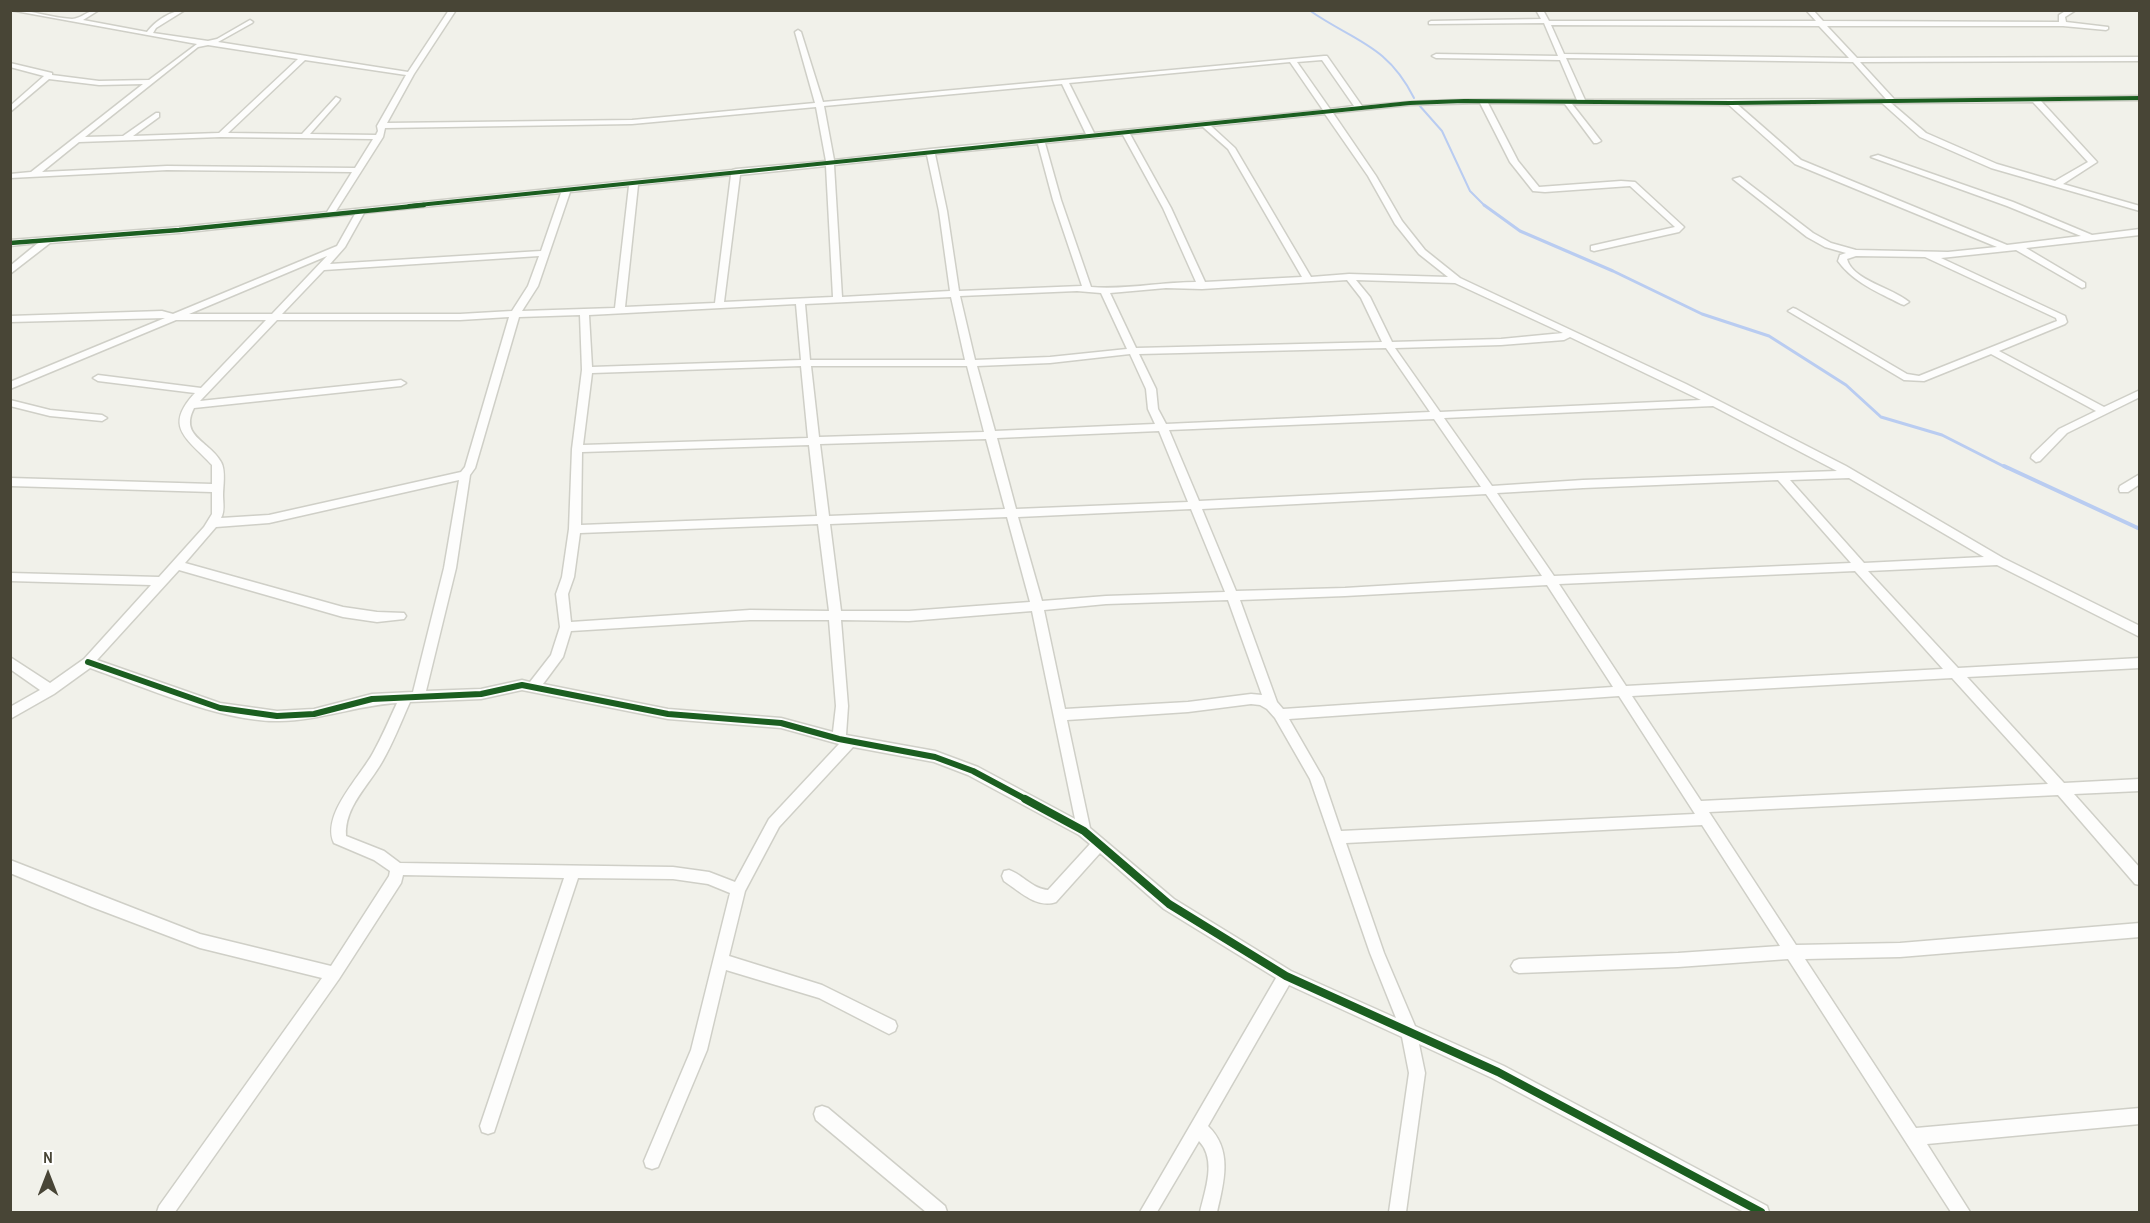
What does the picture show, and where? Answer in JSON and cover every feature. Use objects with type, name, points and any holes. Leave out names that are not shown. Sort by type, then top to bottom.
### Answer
[{"type":"street","points":[[77,21],[96,10]]},
{"type":"street","points":[[149,34],[154,27],[182,10]]},
{"type":"street","points":[[331,213],[379,137],[382,131],[381,126],[410,74],[453,10]]},
{"type":"street","points":[[1539,10],[1582,102]]},
{"type":"street","points":[[1809,10],[1855,60],[1888,101],[1923,135],[1994,166],[2139,209]]},
{"type":"street","points":[[2063,24],[2061,16],[2073,10]]},
{"type":"street","points":[[15,11],[302,59],[410,74]]},
{"type":"street","points":[[10,186],[31,175],[196,46],[219,40],[250,22]]},
{"type":"street","points":[[1431,23],[2063,24],[2106,28]]},
{"type":"street","points":[[798,32],[820,106],[830,162],[838,299]]},
{"type":"street","points":[[1436,56],[1855,60],[2139,59]]},
{"type":"street","points":[[381,126],[632,122],[1324,58],[1360,109]]},
{"type":"street","points":[[221,135],[302,59]]},
{"type":"street","points":[[1292,60],[1376,182],[1398,222],[1422,252],[1457,279],[1682,386],[1850,474],[1999,561],[2139,632]]},
{"type":"street","points":[[10,65],[46,74],[48,77],[99,83],[150,82]]},
{"type":"street","points":[[10,110],[48,77]]},
{"type":"street","points":[[1065,83],[1091,136]]},
{"type":"street","points":[[10,243],[362,210],[1410,103],[1483,101],[1731,103],[2139,98]]},
{"type":"street","points":[[304,136],[336,99]]},
{"type":"street","points":[[2127,99],[2139,105]]},
{"type":"street","points":[[2036,100],[2093,162],[2055,185]]},
{"type":"street","points":[[1483,101],[1514,162],[1536,189],[1632,184],[1680,227],[1676,230],[1594,248]]},
{"type":"street","points":[[1567,102],[1597,141]]},
{"type":"street","points":[[1731,103],[1798,162],[2005,247]]},
{"type":"street","points":[[125,138],[156,115]]},
{"type":"street","points":[[1205,124],[1231,148],[1308,280]]},
{"type":"street","points":[[1125,132],[1167,208],[1202,286]]},
{"type":"street","points":[[77,140],[221,135],[379,137]]},
{"type":"street","points":[[1041,141],[1057,200],[1088,288]]},
{"type":"street","points":[[930,151],[943,211],[955,293],[971,363],[1037,606],[1084,831]]},
{"type":"street","points":[[1875,157],[2001,200],[2054,220],[2090,238]]},
{"type":"street","points":[[10,176],[167,168],[358,171]]},
{"type":"street","points":[[719,305],[736,171]]},
{"type":"street","points":[[1737,179],[1809,235],[1828,245],[1855,253],[1948,255],[2139,232]]},
{"type":"street","points":[[620,309],[634,182]]},
{"type":"street","points":[[165,1212],[334,974],[396,878],[398,869],[392,861],[353,848],[339,839],[338,824],[344,809],[377,759],[412,697],[450,568],[465,475],[470,468],[515,314],[534,286],[567,189]]},
{"type":"street","points":[[10,714],[50,690],[88,662],[213,523],[218,514],[217,464],[185,429],[184,417],[190,405],[341,247],[362,210]]},
{"type":"street","points":[[10,271],[48,240]]},
{"type":"street","points":[[2016,246],[2082,285]]},
{"type":"street","points":[[10,386],[341,247]]},
{"type":"street","points":[[323,267],[544,253]]},
{"type":"street","points":[[1855,253],[1844,257],[1842,261],[1846,267],[1858,277],[1904,302]]},
{"type":"street","points":[[1793,311],[1911,379],[1920,379],[2062,322],[2060,316],[1928,255]]},
{"type":"street","points":[[14,320],[162,314],[174,317],[277,315],[460,317],[955,293],[1088,288],[1104,291],[1166,285],[1202,286],[1349,277],[1457,279]]},
{"type":"street","points":[[1349,277],[1365,297],[1388,344],[1551,581],[1961,1212]]},
{"type":"street","points":[[1104,291],[1151,389],[1151,401],[1157,420],[1162,426],[1195,504],[1276,710],[1317,778],[1377,953],[1409,1031],[1417,1073],[1397,1212]]},
{"type":"street","points":[[652,1161],[699,1050],[738,890],[774,823],[845,740],[835,615],[805,363],[800,302]]},
{"type":"street","points":[[534,686],[557,657],[566,627],[562,594],[568,577],[575,529],[577,449],[586,370],[586,317],[583,312]]},
{"type":"street","points":[[586,370],[805,363],[971,363],[1050,360],[1133,351],[1543,339],[1564,337],[1570,332]]},
{"type":"street","points":[[1992,351],[2104,411]]},
{"type":"street","points":[[98,378],[203,392]]},
{"type":"street","points":[[190,405],[401,383]]},
{"type":"street","points":[[2036,458],[2063,431],[2139,393]]},
{"type":"street","points":[[10,403],[50,413],[102,418]]},
{"type":"street","points":[[577,449],[814,439],[992,435],[1713,403]]},
{"type":"street","points":[[575,529],[1011,513],[1850,474]]},
{"type":"street","points":[[213,523],[269,519],[465,475]]},
{"type":"street","points":[[1781,477],[2139,879]]},
{"type":"street","points":[[2124,489],[2139,478]]},
{"type":"street","points":[[10,482],[219,488]]},
{"type":"street","points":[[566,627],[750,615],[909,616],[1232,595],[1345,592],[1999,561]]},
{"type":"street","points":[[176,565],[343,612],[377,617],[399,616]]},
{"type":"street","points":[[10,577],[162,580]]},
{"type":"street","points":[[10,662],[50,690]]},
{"type":"street","points":[[88,662],[220,708],[277,716],[314,714],[372,699],[480,694],[522,685],[668,714],[782,723],[845,740],[927,755],[973,771],[1084,831],[1169,904],[1286,976],[1498,1072],[1761,1212]]},
{"type":"street","points":[[1060,715],[1188,707],[1251,699],[1262,700],[1276,710],[2139,663]]},
{"type":"street","points":[[1336,837],[2060,788],[2139,785]]},
{"type":"street","points":[[1009,876],[1038,896],[1051,897],[1100,843]]},
{"type":"street","points":[[10,866],[200,941],[334,974]]},
{"type":"street","points":[[398,869],[692,875],[709,878],[738,890]]},
{"type":"street","points":[[488,1126],[573,873]]},
{"type":"street","points":[[1519,966],[1678,960],[1793,952],[1900,950],[2139,930]]},
{"type":"street","points":[[721,961],[822,992],[889,1026]]},
{"type":"street","points":[[1148,1212],[1286,976]]},
{"type":"street","points":[[822,1114],[939,1212]]},
{"type":"street","points":[[1913,1137],[2139,1116]]},
{"type":"street","points":[[1198,1128],[1211,1142],[1216,1161],[1217,1175],[1209,1212]]},
{"type":"waterway","points":[[1309,10],[1381,55],[1404,80],[1414,98]]},
{"type":"waterway","points":[[1419,105],[1442,131],[1470,191],[1484,205]]},
{"type":"waterway","points":[[1484,205],[1520,231],[1613,271],[1702,314],[1769,336],[1846,385],[1881,417],[1942,435],[2007,468]]},
{"type":"waterway","points":[[2004,466],[2140,529]]},
{"type":"cycle path","points":[[10,243],[179,230],[1410,103],[1464,101],[1731,103],[2140,98]]},
{"type":"cycle path","points":[[88,662],[220,708],[277,716],[314,714],[372,699],[481,694],[522,685],[668,714],[781,723],[839,739],[935,757],[973,771],[1084,831],[1169,904],[1286,976],[1498,1072],[1761,1212]]}]
